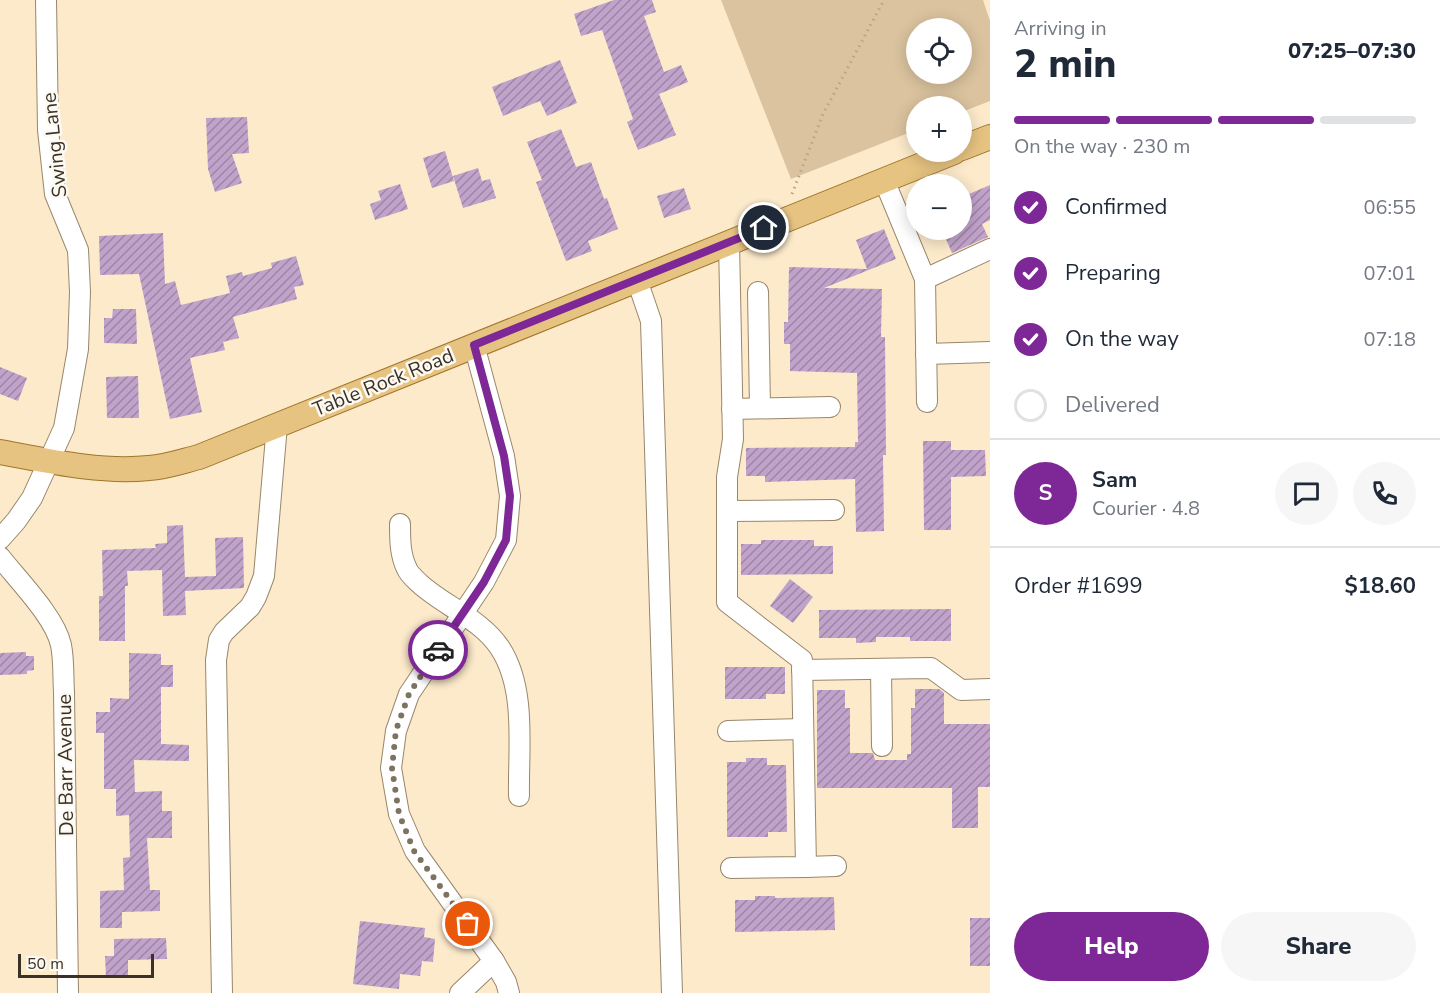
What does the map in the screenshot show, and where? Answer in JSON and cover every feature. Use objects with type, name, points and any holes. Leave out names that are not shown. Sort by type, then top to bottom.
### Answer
[{"type":"main road","points":[[972,144],[990,137]]},
{"type":"main road","name":"Table Rock Road","points":[[0,452],[105,468],[150,468],[199,457],[929,162]]},
{"type":"street","name":"Swing Lane","points":[[0,539],[32,498],[64,428],[78,350],[80,292],[78,250],[55,194],[48,130],[46,0]]},
{"type":"street","points":[[884,180],[925,279],[927,402]]},
{"type":"street","points":[[729,242],[733,439],[727,477],[727,602],[802,660],[806,867]]},
{"type":"street","points":[[925,279],[990,249]]},
{"type":"street","points":[[637,280],[651,321],[672,993]]},
{"type":"street","points":[[758,292],[760,408]]},
{"type":"street","points":[[474,345],[504,456],[510,496],[506,540],[484,582],[409,694],[396,730],[392,768],[399,814],[414,851],[494,961],[506,982],[509,993]]},
{"type":"street","points":[[731,348],[759,348]]},
{"type":"street","points":[[926,354],[990,352]]},
{"type":"street","points":[[732,409],[830,407]]},
{"type":"street","points":[[222,993],[216,660],[219,640],[224,632],[250,607],[264,576],[277,425]]},
{"type":"street","points":[[727,511],[834,510]]},
{"type":"street","points":[[400,524],[400,549],[407,572],[428,591],[483,629],[500,648],[513,673],[518,704],[519,796]]},
{"type":"street","name":"De Barr Avenue","points":[[0,557],[52,624],[61,643],[68,993]]},
{"type":"street","points":[[802,670],[931,668],[961,690],[990,689]]},
{"type":"street","points":[[880,669],[882,746]]},
{"type":"street","points":[[728,731],[803,729]]},
{"type":"street","points":[[731,868],[836,866]]},
{"type":"street","points":[[460,993],[494,961]]},
{"type":"path","points":[[781,221],[823,114],[884,0]]},
{"type":"shaded area","points":[[721,0],[983,0],[990,21],[990,101],[972,108],[972,96],[906,96],[906,134],[791,179]]},
{"type":"building","points":[[614,0],[652,0],[656,12],[644,16],[664,72],[681,65],[688,82],[659,94],[676,135],[638,150],[627,122],[633,119],[602,30],[581,36],[574,14]]},
{"type":"building","points":[[560,60],[577,103],[547,116],[540,101],[503,116],[492,87]]},
{"type":"building","points":[[247,117],[249,153],[232,154],[242,183],[215,192],[208,169],[206,118]]},
{"type":"building","points":[[561,129],[576,167],[591,162],[618,229],[588,241],[592,251],[566,261],[536,182],[542,180],[527,142]]},
{"type":"building","points":[[445,151],[454,181],[432,188],[423,158]]},
{"type":"building","points":[[478,168],[482,181],[490,179],[496,198],[463,208],[453,176]]},
{"type":"building","points":[[400,184],[408,209],[375,220],[370,204],[381,200],[378,191]]},
{"type":"building","points":[[990,185],[990,220],[982,224],[988,237],[952,253],[946,240],[972,240],[972,193]]},
{"type":"building","points":[[684,188],[691,209],[664,218],[657,196]]},
{"type":"building","points":[[884,229],[896,259],[824,288],[882,289],[881,337],[885,337],[886,455],[883,455],[884,531],[856,532],[855,479],[765,482],[765,476],[746,476],[746,448],[855,447],[855,442],[858,442],[857,373],[790,371],[790,344],[784,344],[784,322],[788,322],[789,267],[867,269],[856,240]]},
{"type":"building","points":[[163,233],[165,284],[175,281],[181,305],[230,293],[226,276],[242,272],[243,276],[272,268],[271,263],[296,256],[304,285],[294,287],[297,299],[233,317],[239,338],[223,342],[225,350],[190,358],[202,412],[170,419],[139,274],[100,275],[99,236]]},
{"type":"building","points":[[113,309],[136,309],[137,344],[104,343],[104,318],[112,318]]},
{"type":"building","points":[[0,367],[27,378],[18,401],[0,394]]},
{"type":"building","points":[[138,376],[139,418],[107,418],[106,377]]},
{"type":"building","points":[[923,441],[951,441],[951,450],[985,450],[986,476],[951,477],[951,530],[924,530]]},
{"type":"building","points":[[183,525],[185,577],[216,576],[215,538],[243,537],[244,588],[185,591],[186,615],[163,616],[162,570],[127,571],[125,641],[99,641],[99,596],[103,596],[102,550],[156,548],[155,544],[167,543],[167,526]]},
{"type":"building","points":[[761,540],[814,540],[814,546],[833,546],[833,574],[741,575],[741,544],[761,544]]},
{"type":"building","points":[[790,579],[813,597],[793,623],[770,606]]},
{"type":"building","points":[[951,609],[951,641],[910,641],[910,637],[876,637],[876,642],[856,643],[856,638],[819,638],[819,610]]},
{"type":"building","points":[[26,652],[26,656],[34,656],[34,670],[27,671],[27,674],[0,675],[0,653]]},
{"type":"building","points":[[129,653],[161,654],[161,665],[173,665],[173,687],[161,687],[161,744],[189,745],[189,761],[134,760],[135,792],[162,791],[162,811],[172,811],[172,838],[147,838],[150,890],[160,890],[160,911],[122,912],[122,928],[100,928],[100,891],[124,890],[123,858],[130,857],[129,815],[116,816],[116,789],[104,789],[104,733],[96,733],[96,712],[110,712],[110,698],[129,699]]},
{"type":"building","points":[[725,667],[785,667],[785,694],[766,694],[766,699],[725,699]]},
{"type":"building","points":[[915,689],[939,689],[944,693],[944,724],[990,724],[990,787],[978,787],[978,828],[952,828],[952,788],[817,788],[817,690],[845,690],[845,708],[850,708],[850,753],[873,753],[875,760],[907,760],[907,754],[911,754],[911,708],[915,708]]},
{"type":"building","points":[[746,758],[767,758],[767,765],[786,765],[787,832],[768,832],[768,837],[727,837],[727,762],[746,762]]},
{"type":"building","points":[[755,896],[834,897],[835,930],[735,932],[735,900],[755,900]]},
{"type":"building","points":[[970,918],[990,918],[990,966],[970,966]]},
{"type":"building","points":[[360,921],[425,928],[424,937],[435,939],[433,962],[422,961],[420,976],[400,974],[399,989],[353,984]]},
{"type":"building","points":[[166,938],[167,959],[128,960],[128,976],[106,977],[105,956],[114,956],[114,939]]},
{"type":"way so far","points":[[438,650],[409,694],[396,730],[392,768],[399,814],[414,851],[468,924]]},
{"type":"route","points":[[438,650],[484,582],[506,540],[510,496],[504,456],[474,345],[764,228]]}]
